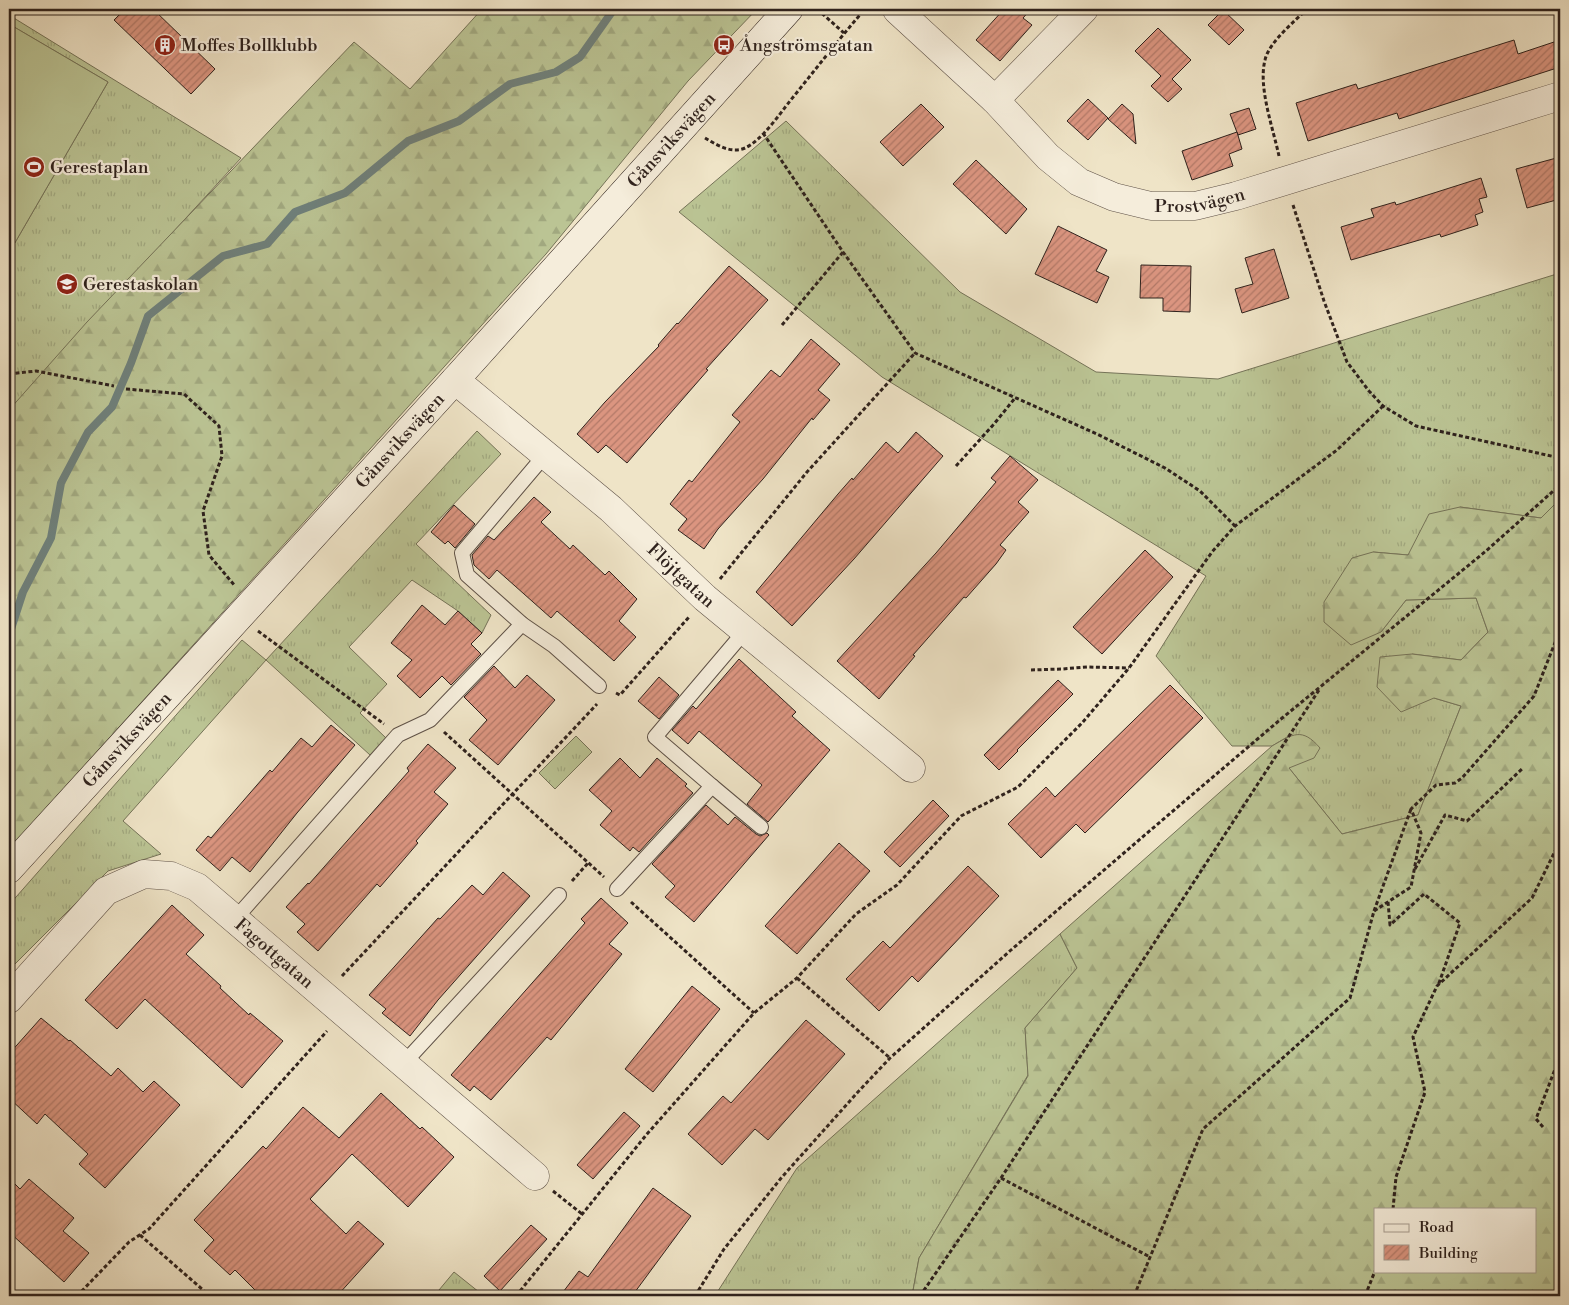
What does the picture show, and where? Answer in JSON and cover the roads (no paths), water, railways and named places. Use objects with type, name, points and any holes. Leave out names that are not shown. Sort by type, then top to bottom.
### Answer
[{"type":"street","name":"Gånsviksvägen","points":[[9,869],[455,380],[789,9]]},
{"type":"street","points":[[995,100],[1084,9]]},
{"type":"street","name":"Prostvägen","points":[[897,10],[995,100],[1048,157],[1080,182],[1114,198],[1151,206],[1195,206],[1236,196],[1560,96]]},
{"type":"street","name":"Flöjtgatan","points":[[455,380],[611,510],[705,598],[911,768]]},
{"type":"street","name":"Fagottgatan","points":[[9,999],[106,891],[144,874],[171,876],[197,887],[535,1176]]},
{"type":"lane","points":[[545,455],[462,553],[467,575],[522,624],[554,646],[599,686]]},
{"type":"lane","points":[[235,919],[398,735],[430,720],[522,624]]},
{"type":"lane","points":[[745,631],[655,737],[761,827]]},
{"type":"lane","points":[[617,889],[712,786]]},
{"type":"lane","points":[[404,1063],[560,894]]},
{"type":"waterway","points":[[9,635],[23,592],[51,538],[61,483],[88,432],[112,407],[148,316],[223,256],[267,244],[295,212],[345,193],[408,141],[459,121],[510,84],[556,72],[580,57],[614,9]]},
{"type":"place","name":"Moffes Bollklubb","points":[[165,45]]},
{"type":"place","name":"Ångströmsgatan","points":[[724,45]]},
{"type":"place","name":"Gerestaplan","points":[[34,167]]},
{"type":"place","name":"Gerestaskolan","points":[[67,284]]}]
